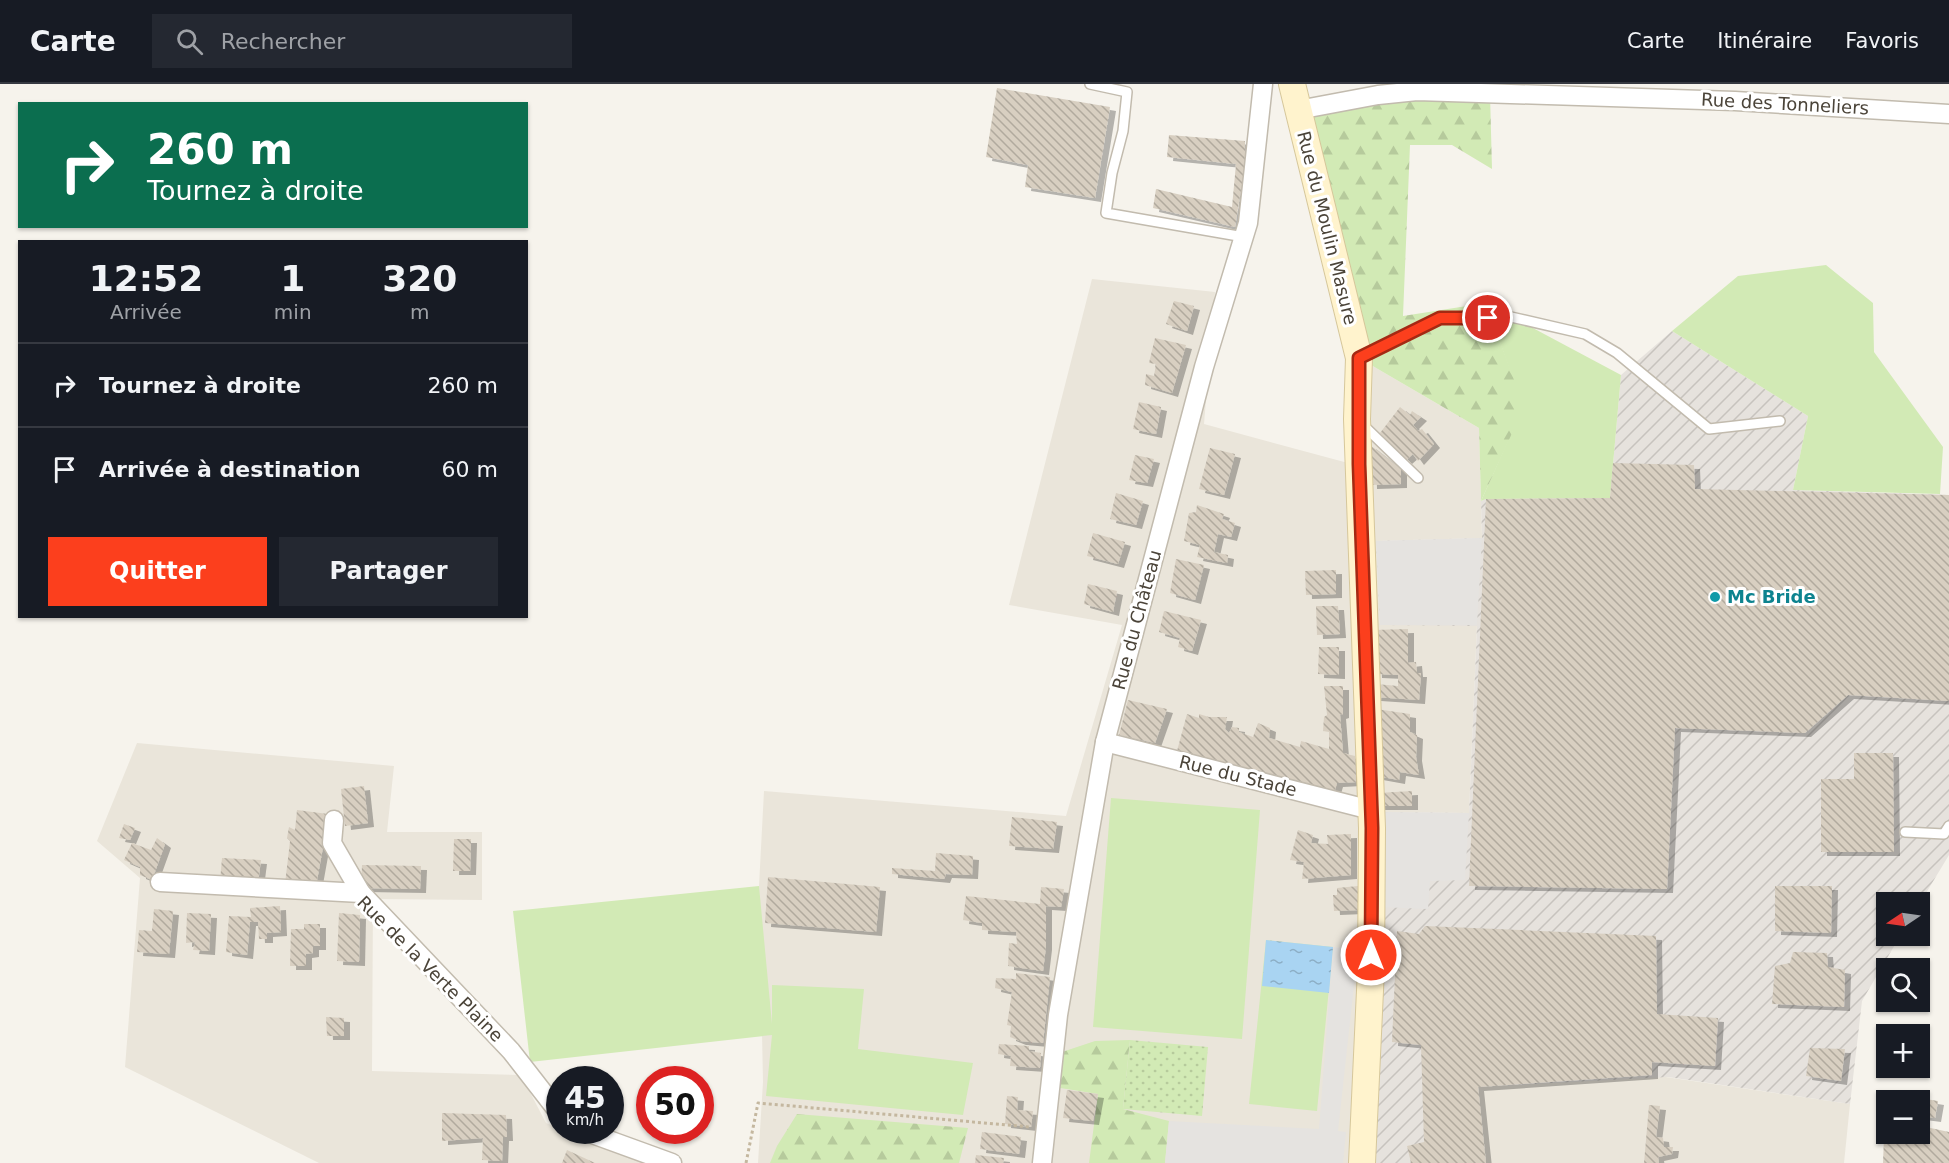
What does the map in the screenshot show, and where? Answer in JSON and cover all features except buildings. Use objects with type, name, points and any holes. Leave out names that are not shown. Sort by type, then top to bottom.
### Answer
[{"type":"main road","name":"Rue du Moulin Masure","points":[[1292,84],[1359,358],[1358,419],[1371,810],[1371,969],[1362,1163]]},
{"type":"street","name":"Rue du Château","points":[[1042,1163],[1058,1015],[1105,742],[1204,367],[1248,223],[1263,84]]},
{"type":"street","name":"Rue des Tonneliers","points":[[1298,110],[1378,95],[1417,91],[1735,101],[1949,114]]},
{"type":"street","name":"Rue du Stade","points":[[1105,742],[1371,810]]},
{"type":"street","points":[[334,820],[332,843],[361,893]]},
{"type":"street","name":"Rue de la Verte Plaine","points":[[160,882],[361,893],[511,1051],[546,1096]]},
{"type":"street","points":[[620,1144],[672,1163]]},
{"type":"lane","points":[[1090,84],[1126,92],[1123,131],[1112,173],[1106,213],[1244,237]]},
{"type":"lane","points":[[1359,358],[1440,318],[1511,318],[1585,333],[1617,353],[1709,429],[1780,421]]},
{"type":"lane","points":[[1358,419],[1418,478]]},
{"type":"lane","points":[[1905,832],[1944,834],[1949,826]]},
{"type":"path","points":[[746,1163],[758,1102],[1045,1128]]},
{"type":"shaded area","points":[[1092,279],[1215,292],[1204,424],[1348,463],[1359,358],[1479,428],[1482,538],[1376,541],[1380,625],[1477,625],[1469,813],[1380,812],[1364,1163],[758,1163],[763,1082],[759,886],[764,791],[1066,816],[1122,625],[1009,605]]},
{"type":"shaded area","points":[[1672,331],[1808,416],[1793,490],[1949,495],[1949,855],[1927,892],[1876,892],[1876,946],[1894,946],[1887,958],[1876,958],[1876,977],[1862,1001],[1850,1104],[1668,1077],[1478,1087],[1486,1163],[1368,1163],[1379,812],[1469,813],[1477,626],[1380,625],[1376,541],[1482,538],[1481,501],[1486,499],[1610,498],[1621,375]]},
{"type":"shaded area","points":[[1482,538],[1477,625],[1380,625],[1376,541]]},
{"type":"shaded area","points":[[137,743],[394,766],[387,832],[482,832],[482,900],[373,899],[372,1071],[521,1075],[546,1123],[546,1144],[602,1144],[652,1163],[319,1163],[125,1067],[140,878],[97,841]]},
{"type":"shaded area","points":[[1379,812],[1469,813],[1465,880],[1430,881],[1428,909],[1379,907]]},
{"type":"shaded area","points":[[1333,947],[1358,949],[1338,1131],[1346,1132],[1343,1163],[1165,1163],[1169,1121],[1319,1129]]},
{"type":"shaded area","points":[[1652,1075],[1850,1104],[1844,1163],[1486,1163],[1478,1087]]},
{"type":"green space","points":[[1490,94],[1492,169],[1452,145],[1410,145],[1403,316],[1486,303],[1524,407],[1481,501],[1479,428],[1359,358],[1298,110]]},
{"type":"green space","points":[[1826,265],[1873,303],[1874,352],[1943,447],[1940,494],[1793,490],[1808,416],[1672,331],[1738,276]]},
{"type":"green space","points":[[1486,303],[1621,375],[1610,498],[1486,499],[1481,501],[1523,407]]},
{"type":"green space","points":[[1111,798],[1260,810],[1242,1039],[1093,1027]]},
{"type":"green space","points":[[759,886],[772,1024],[772,985],[864,989],[858,1049],[973,1063],[963,1115],[766,1096],[772,1035],[530,1062],[513,911]]},
{"type":"green space","points":[[1266,940],[1333,947],[1317,1111],[1249,1104]]},
{"type":"green space","points":[[1130,1040],[1123,1109],[1169,1121],[1165,1163],[1089,1163],[1098,1094],[1054,1087],[1059,1053],[1095,1041]]},
{"type":"green space","points":[[1130,1040],[1208,1047],[1202,1116],[1123,1109]]},
{"type":"green space","points":[[797,1114],[968,1128],[959,1163],[770,1163],[777,1146]]},
{"type":"water","points":[[1266,940],[1333,947],[1329,993],[1262,986]]},
{"type":"place","name":"Mc Bride","points":[[1715,597]]},
{"type":"route","points":[[1371,955],[1372,828],[1364,645],[1358,419],[1359,358],[1440,318],[1488,318]]}]
